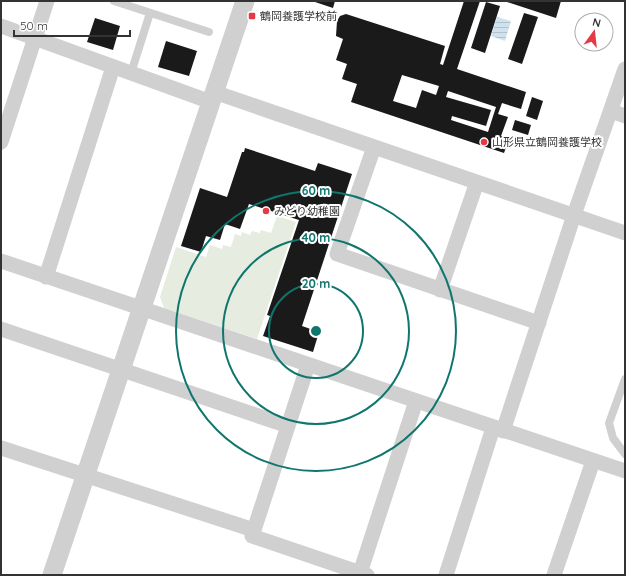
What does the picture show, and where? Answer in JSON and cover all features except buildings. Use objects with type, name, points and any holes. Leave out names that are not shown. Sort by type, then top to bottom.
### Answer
[{"type":"street","points":[[1,142],[47,1]]},
{"type":"street","points":[[52,575],[245,1]]},
{"type":"street","points":[[1,26],[131,73],[374,147],[625,233]]},
{"type":"street","points":[[46,277],[113,67]]},
{"type":"street","points":[[446,575],[498,430],[539,323],[574,216],[618,113],[625,69]]},
{"type":"street","points":[[374,147],[337,254],[539,323]]},
{"type":"street","points":[[440,290],[477,182]]},
{"type":"street","points":[[1,262],[416,401],[498,430],[625,471]]},
{"type":"street","points":[[1,329],[288,426]]},
{"type":"street","points":[[308,365],[252,536],[364,574],[416,401]]},
{"type":"street","points":[[1,448],[254,530]]},
{"type":"street","points":[[554,575],[593,461]]},
{"type":"lane","points":[[114,1],[209,32]]},
{"type":"lane","points":[[131,73],[150,13]]},
{"type":"lane","points":[[625,379],[609,423],[613,438],[625,454]]},
{"type":"shaded area","points":[[277,216],[296,222],[257,339],[164,308],[160,297],[176,247],[206,257],[210,245],[222,249],[223,245],[231,247],[235,234],[241,236],[242,232],[250,235],[252,231],[260,233],[261,230],[271,233]]},
{"type":"water","points":[[497,17],[511,21],[505,41],[491,36]]},
{"type":"place","name":"鶴岡養護学校前","points":[[252,16]]},
{"type":"place","name":"山形県立鶴岡養護学校","points":[[484,142]]},
{"type":"place","name":"みどり幼稚園","points":[[266,211]]}]
